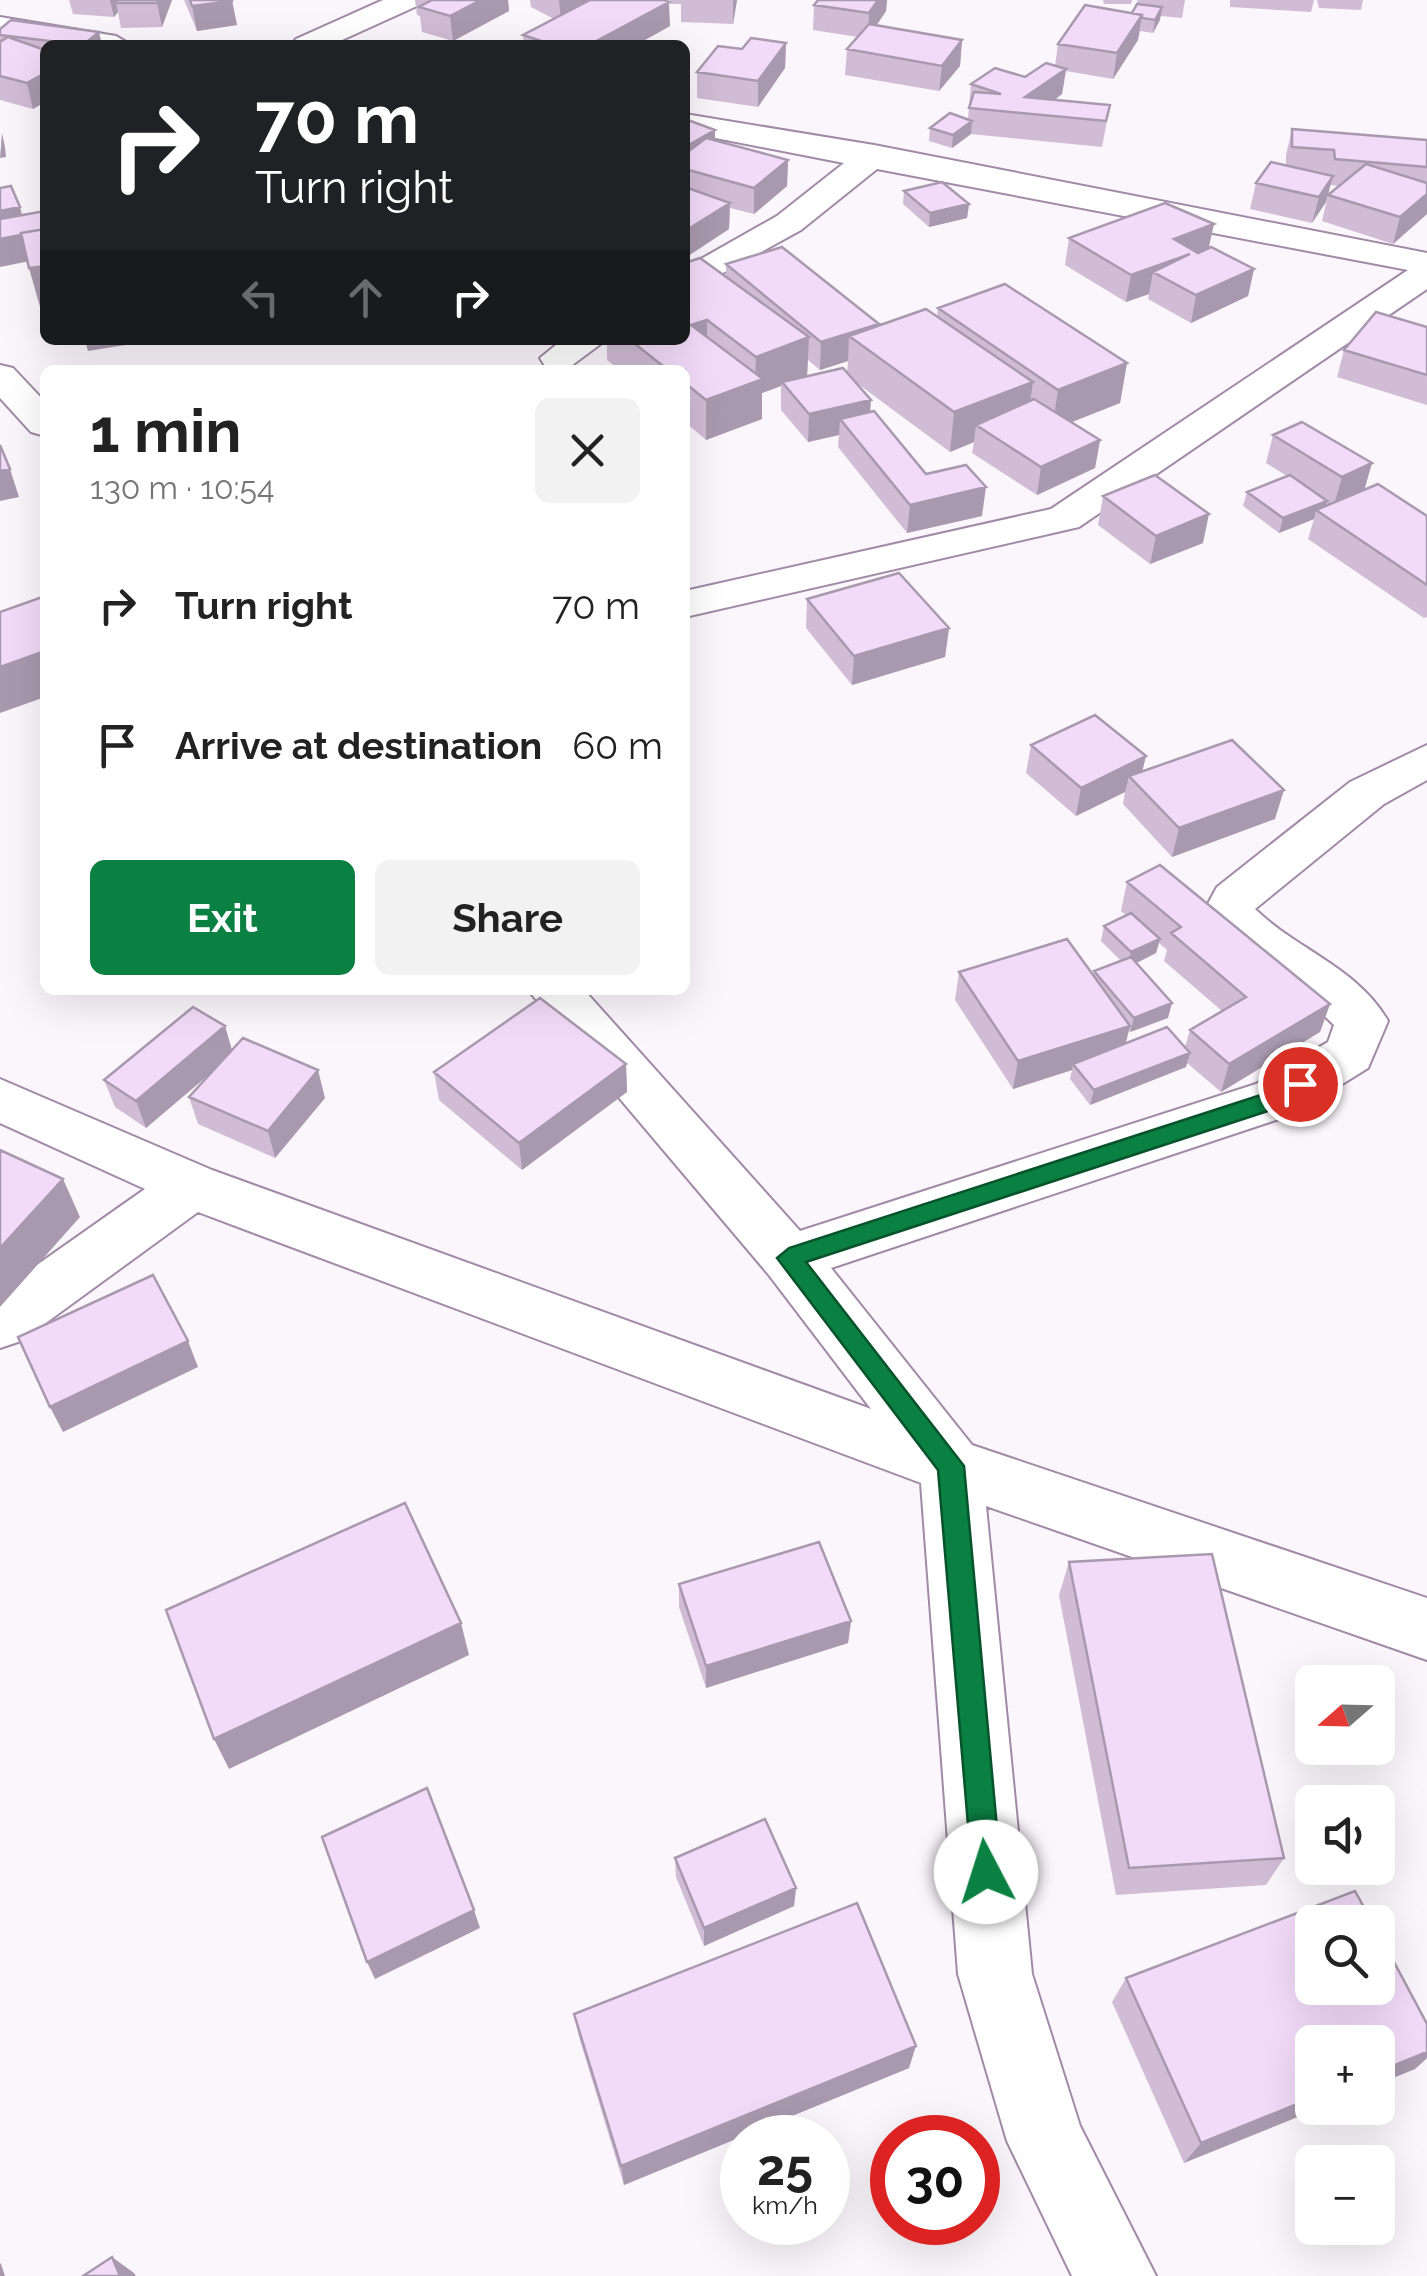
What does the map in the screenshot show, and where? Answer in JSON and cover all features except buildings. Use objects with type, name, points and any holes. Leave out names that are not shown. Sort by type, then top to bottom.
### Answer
[{"type":"street","points":[[317,40],[407,0]]},
{"type":"street","points":[[0,26],[85,40]]},
{"type":"street","points":[[690,124],[874,155],[1427,263]]},
{"type":"street","points":[[690,280],[789,222],[874,155]]},
{"type":"street","points":[[690,603],[1065,518],[1427,274]]},
{"type":"street","points":[[0,376],[40,419]]},
{"type":"street","points":[[789,1258],[1275,1100],[1349,1054],[1362,1022],[1326,985],[1237,923],[1230,909],[1234,899],[1367,793],[1427,760]]},
{"type":"street","points":[[558,995],[789,1258],[951,1466],[994,1974],[1046,2141],[1115,2276]]},
{"type":"street","points":[[0,1100],[192,1186],[951,1466],[1427,1630]]},
{"type":"street","points":[[0,1323],[192,1186]]},
{"type":"route","points":[[986,1872],[951,1466],[789,1258],[1275,1100],[1300,1084]]}]
